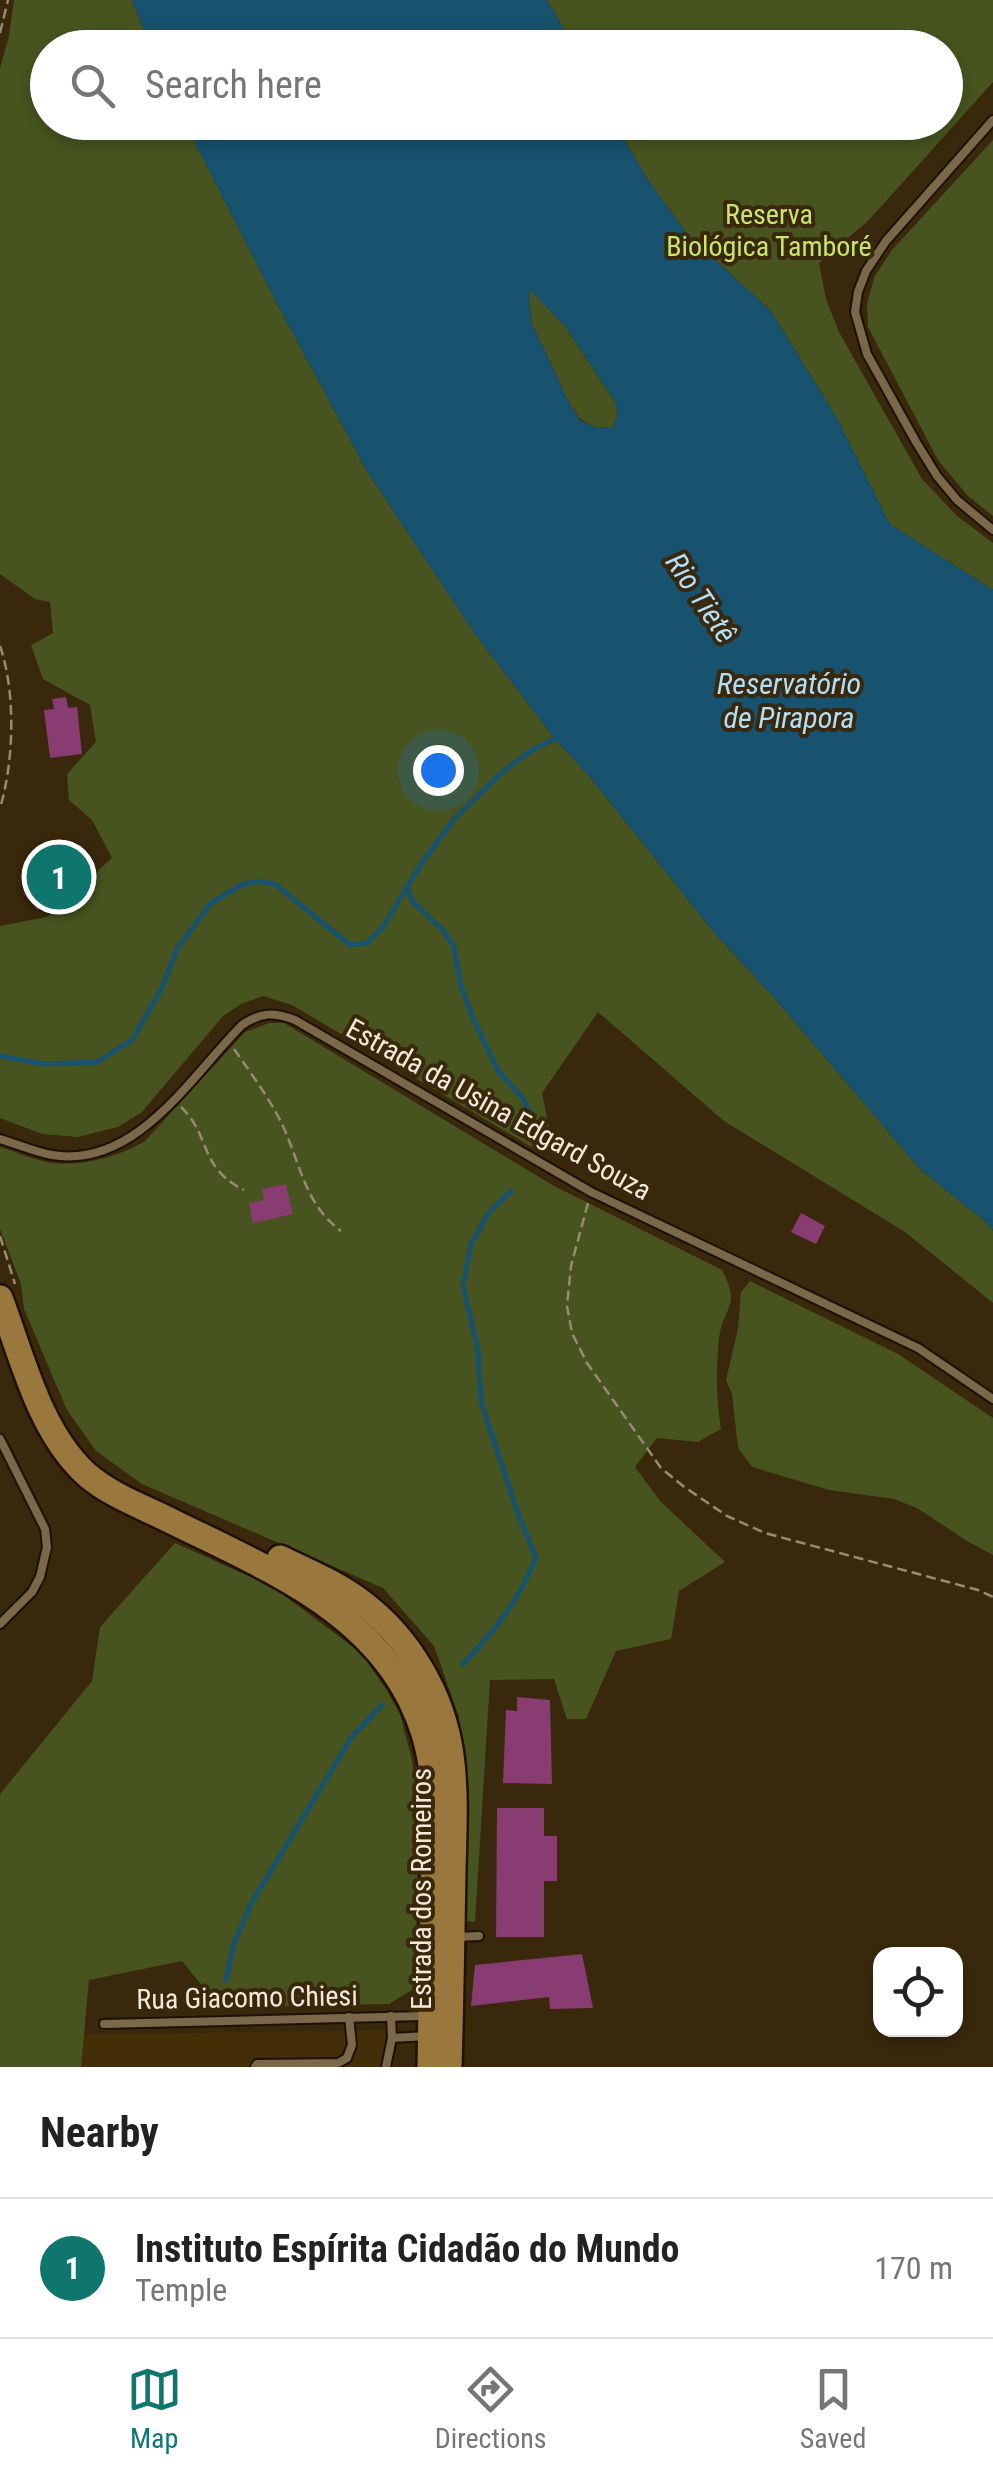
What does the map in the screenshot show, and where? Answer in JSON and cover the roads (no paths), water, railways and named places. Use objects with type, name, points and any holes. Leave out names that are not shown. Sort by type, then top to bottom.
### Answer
[{"type":"main road","name":"Estrada dos Romeiros","points":[[8,1293],[40,1406],[68,1455],[87,1475],[111,1492],[262,1566],[330,1606],[365,1635],[400,1681],[424,1732],[434,1782],[430,2067]]},
{"type":"main road","name":"Estrada dos Romeiros","points":[[158,1515],[246,1543],[340,1588],[382,1619],[420,1667],[437,1699],[451,1752],[454,1809],[450,2067]]},
{"type":"lane","points":[[993,120],[886,241],[866,271],[854,312],[867,354],[937,476],[957,500],[993,530]]},
{"type":"lane","name":"Estrada da Usina Edgard Souza","points":[[0,1139],[53,1155],[98,1151],[120,1144],[150,1124],[254,1016],[280,1014],[591,1192],[918,1348],[993,1399]]},
{"type":"lane","points":[[0,1439],[45,1530],[47,1547],[32,1592],[0,1624]]},
{"type":"lane","points":[[452,1938],[479,1936]]},
{"type":"lane","name":"Rua Giacomo Chiesi","points":[[386,2067],[392,2038],[391,2016]]},
{"type":"lane","name":"Rua Giacomo Chiesi","points":[[104,2024],[391,2016],[431,2025]]},
{"type":"lane","points":[[254,2067],[338,2062],[346,2058],[352,2045],[349,2017]]},
{"type":"lane","points":[[392,2038],[431,2025]]},
{"type":"water","points":[[132,0],[547,0],[564,30],[144,30]]},
{"type":"water","name":"Reservatório de Pirapora","points":[[194,140],[625,140],[687,234],[771,311],[838,420],[890,524],[993,590],[993,1231],[920,1169],[713,931],[555,739],[473,631],[367,471]],"holes":[[[529,289],[565,326],[616,403],[613,427],[597,428],[580,420],[531,322]]]},
{"type":"waterway","points":[[0,1056],[44,1064],[97,1062],[132,1040],[162,988],[177,949],[210,904],[241,885],[258,881],[275,884],[350,945],[367,943],[383,927],[454,819],[501,773],[558,737]]},
{"type":"waterway","points":[[407,889],[414,903],[443,930],[454,947],[461,986],[472,1016],[498,1071],[522,1097],[530,1113],[533,1142]]},
{"type":"waterway","points":[[463,1664],[505,1615],[536,1558],[481,1401],[478,1350],[463,1286],[471,1244],[489,1212],[511,1191]]},
{"type":"waterway","points":[[226,1980],[234,1943],[252,1902],[351,1738],[382,1705]]},
{"type":"place","name":"Instituto Espírita Cidadão do Mundo","points":[[59,877]]},
{"type":"park label","name":"Reserva Biológica Tamboré","points":[[769,230]]},
{"type":"water label","name":"Rio Tietê","points":[[701,598]]}]
